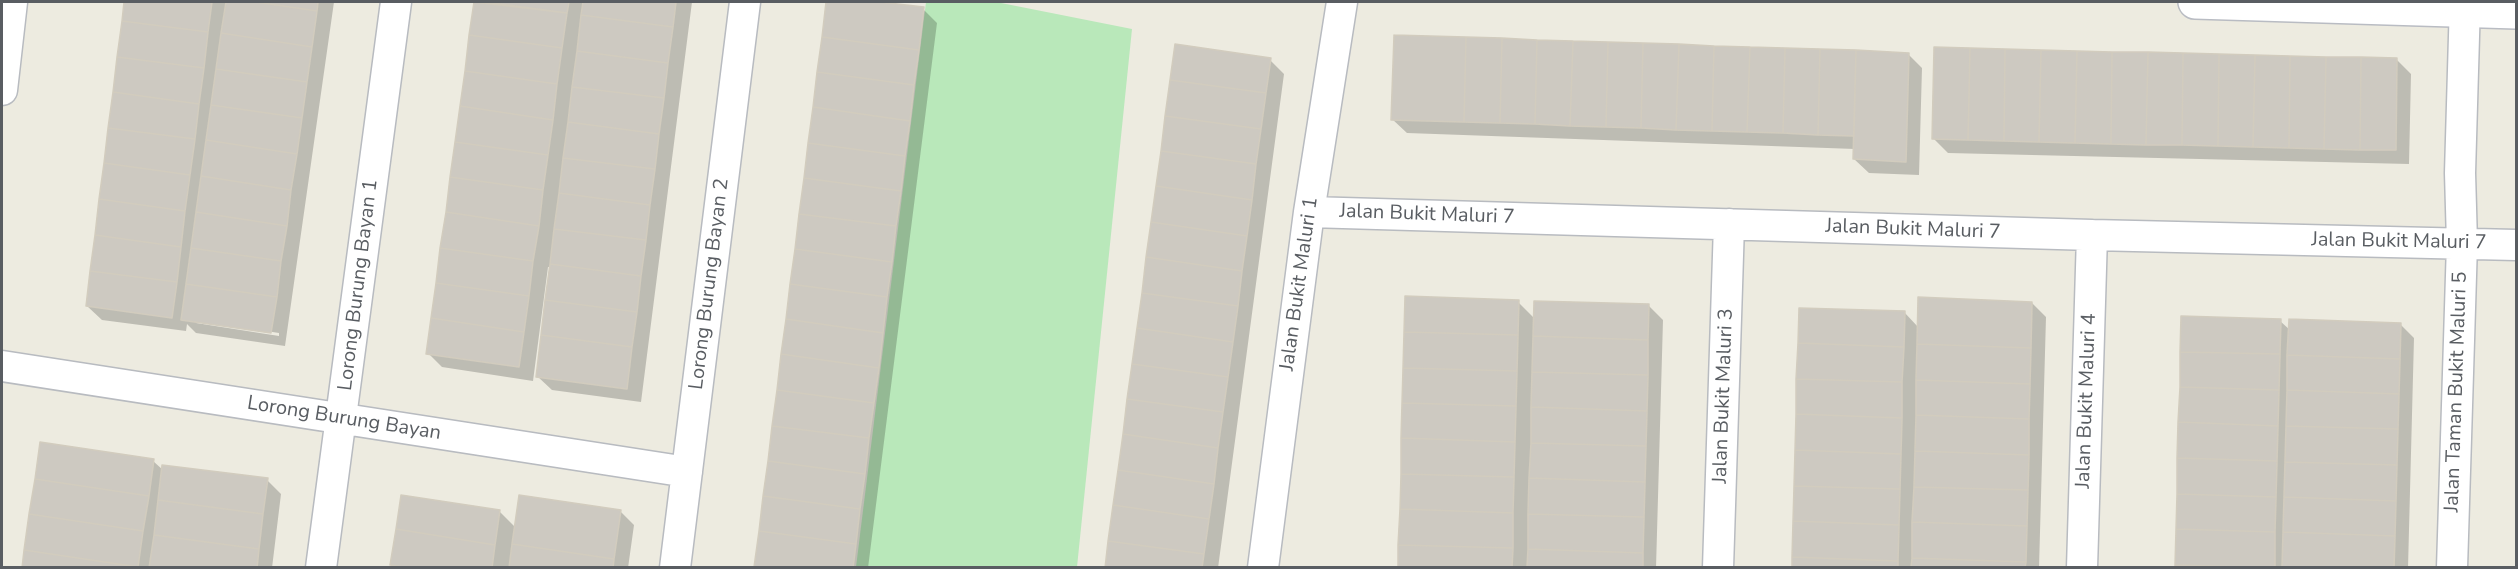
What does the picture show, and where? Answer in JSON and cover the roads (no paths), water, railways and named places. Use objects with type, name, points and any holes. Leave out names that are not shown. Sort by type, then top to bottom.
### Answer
[{"type":"street","points":[[2,90],[12,2]]},
{"type":"street","name":"Lorong Burung Bayan 1","points":[[321,567],[396,2]]},
{"type":"street","name":"Lorong Burung Bayan 2","points":[[675,567],[745,2]]},
{"type":"street","name":"Jalan Bukit Maluri 1","points":[[1263,567],[1310,212],[1342,2]]},
{"type":"street","points":[[2195,2],[2465,6],[2517,12]]},
{"type":"street","name":"Jalan Taman Bukit Maluri 5","points":[[2452,567],[2462,243],[2460,173],[2465,6]]},
{"type":"street","name":"Jalan Bukit Maluri 7","points":[[1310,212],[2517,245]]},
{"type":"street","name":"Jalan Bukit Maluri 3","points":[[1718,567],[1729,224]]},
{"type":"street","name":"Jalan Bukit Maluri 4","points":[[2082,567],[2092,235]]},
{"type":"street","name":"Lorong Burung Bayan","points":[[2,366],[687,472]]}]
